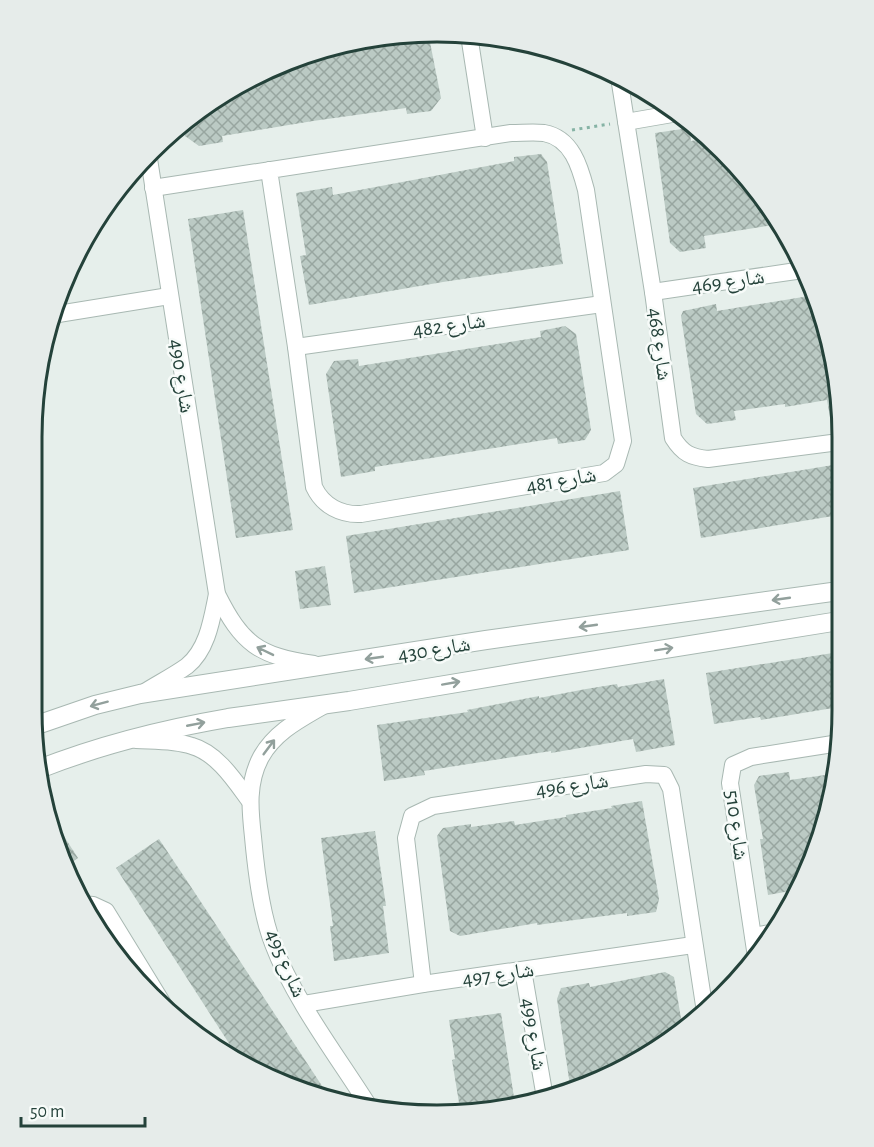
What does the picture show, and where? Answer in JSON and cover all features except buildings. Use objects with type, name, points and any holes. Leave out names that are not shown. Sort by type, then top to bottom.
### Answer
[{"type":"street","points":[[470,44],[485,138]]},
{"type":"street","name":"شارع 468","points":[[621,88],[673,438],[680,449],[689,456],[708,459],[832,443]]},
{"type":"street","points":[[626,122],[665,115]]},
{"type":"street","points":[[153,188],[511,133],[546,134],[556,138]]},
{"type":"street","name":"شارع 481","points":[[269,170],[296,347],[314,487],[318,496],[330,506],[347,514],[361,514],[604,473],[616,464],[623,441],[586,190],[580,166],[565,142],[556,138]]},
{"type":"street","name":"شارع 490","points":[[150,166],[217,594],[229,618],[242,636],[261,650],[286,660],[321,665]]},
{"type":"street","name":"شارع 469","points":[[653,292],[795,271]]},
{"type":"street","points":[[62,313],[169,296]]},
{"type":"street","name":"شارع 482","points":[[296,347],[602,304]]},
{"type":"street","name":"شارع 430","points":[[43,723],[95,705],[140,694],[321,665],[832,592]]},
{"type":"street","name":"شارع 490","points":[[140,694],[188,664],[210,628],[217,594]]},
{"type":"street","name":"شارع 430","points":[[46,766],[130,739],[227,718],[325,705],[832,622]]},
{"type":"street","name":"شارع 495","points":[[325,705],[290,725],[276,738],[262,756],[254,772],[249,800],[255,866],[272,942],[284,970],[361,1097]]},
{"type":"street","points":[[130,739],[192,746],[219,764],[235,780],[249,800]]},
{"type":"street","name":"شارع 510","points":[[754,944],[730,783],[733,765],[752,756],[830,744]]},
{"type":"street","name":"شارع 496","points":[[423,984],[406,838],[412,816],[433,806],[646,774],[664,775],[671,789],[703,1001]]},
{"type":"street","points":[[94,905],[106,911],[146,977]]},
{"type":"street","points":[[753,936],[761,935]]},
{"type":"street","name":"شارع 497","points":[[304,1004],[423,984],[693,945]]},
{"type":"street","name":"شارع 499","points":[[523,970],[544,1090]]},
{"type":"path","points":[[556,138],[575,129],[626,122]]}]
